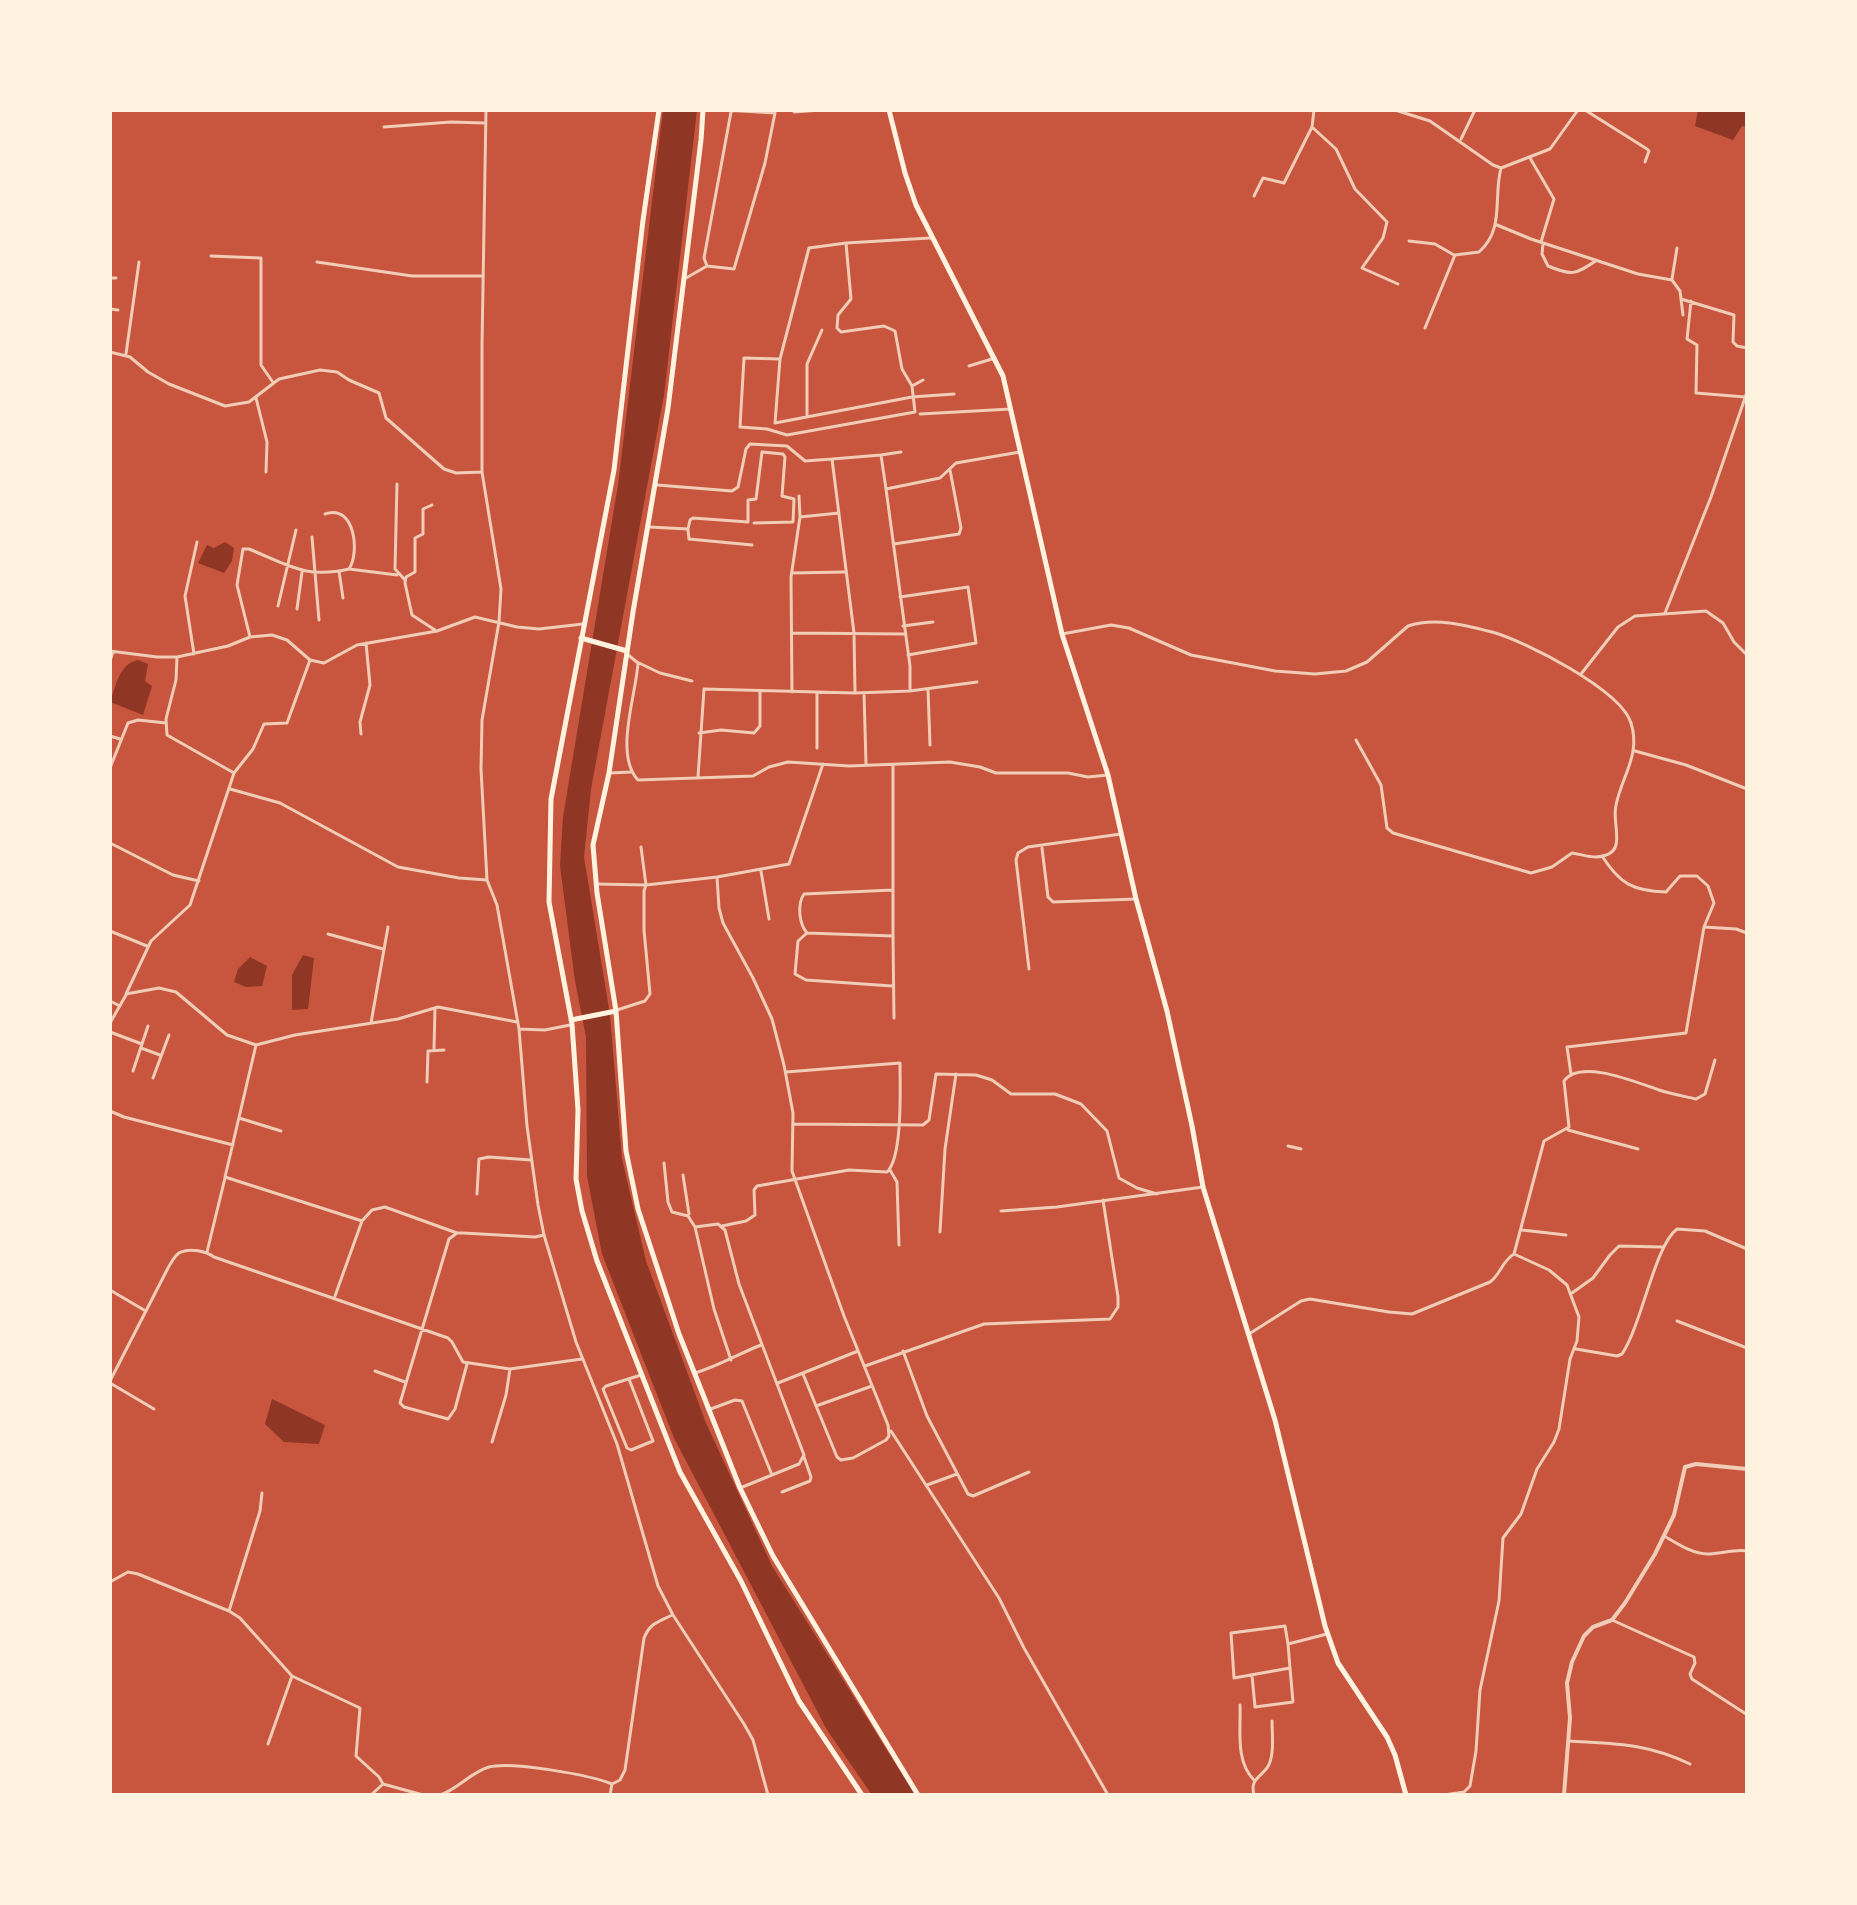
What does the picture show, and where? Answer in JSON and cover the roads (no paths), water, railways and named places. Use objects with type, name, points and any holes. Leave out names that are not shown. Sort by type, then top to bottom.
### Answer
[{"type":"main road","points":[[659,110],[614,470],[583,624],[549,822],[549,902],[572,1022],[578,1110],[575,1166],[578,1195],[597,1261],[667,1443],[689,1491],[741,1581],[799,1701],[862,1795]]},
{"type":"main road","points":[[703,110],[656,484],[609,773],[593,845],[616,1011],[626,1151],[638,1209],[694,1373],[740,1488],[773,1556],[918,1795]]},
{"type":"main road","points":[[889,110],[905,173],[932,238],[1003,376],[1062,634],[1108,775],[1136,899],[1167,1011],[1203,1187],[1275,1420],[1327,1634],[1338,1663],[1387,1737],[1406,1795]]},
{"type":"main road","points":[[581,638],[627,652]]},
{"type":"main road","points":[[572,1022],[616,1011]]},
{"type":"street","points":[[486,110],[482,472],[500,577],[499,622],[482,720],[481,769],[487,880],[497,905],[519,1029],[532,1160],[544,1235],[582,1359],[617,1444],[656,1578],[673,1615],[753,1740],[768,1795]]},
{"type":"street","points":[[684,279],[707,266],[734,269],[774,126],[775,113],[724,110]]},
{"type":"street","points":[[794,112],[821,110]]},
{"type":"street","points":[[1254,196],[1263,178],[1284,183],[1312,127],[1314,110]]},
{"type":"street","points":[[1395,110],[1430,121],[1501,168],[1550,149],[1578,110]]},
{"type":"street","points":[[1460,140],[1475,110]]},
{"type":"street","points":[[1585,110],[1647,149],[1645,162]]},
{"type":"street","points":[[707,266],[704,258],[731,112]]},
{"type":"street","points":[[384,127],[485,123]]},
{"type":"street","points":[[1312,127],[1336,149],[1355,189],[1387,222],[1383,238],[1362,268],[1398,284]]},
{"type":"street","points":[[1530,158],[1554,199],[1542,243],[1542,254],[1548,266],[1569,274],[1580,272],[1597,260]]},
{"type":"street","points":[[1409,241],[1435,244],[1455,255],[1479,252],[1497,225],[1496,192],[1501,168]]},
{"type":"street","points":[[1497,225],[1647,277],[1672,280]]},
{"type":"street","points":[[932,238],[809,248],[780,359],[775,423],[912,397],[954,394]]},
{"type":"street","points":[[780,359],[744,358],[740,427],[767,429],[787,435],[915,412],[912,386],[902,369],[895,331],[884,326],[841,332],[837,328],[838,315],[851,299],[846,243]]},
{"type":"street","points":[[1677,248],[1672,280],[1680,291],[1683,315]]},
{"type":"street","points":[[1425,328],[1455,255]]},
{"type":"street","points":[[211,256],[258,256],[261,260],[261,365],[273,382]]},
{"type":"street","points":[[126,355],[139,262]]},
{"type":"street","points":[[317,262],[412,276],[483,276]]},
{"type":"street","points":[[110,278],[116,278]]},
{"type":"street","points":[[1681,299],[1734,315],[1733,342],[1747,348]]},
{"type":"street","points":[[1665,613],[1711,497],[1746,394],[1696,393],[1697,345],[1687,339],[1691,301]]},
{"type":"street","points":[[110,309],[118,310]]},
{"type":"street","points":[[807,417],[807,364],[822,330]]},
{"type":"street","points":[[110,352],[126,355],[169,384],[216,404],[236,406],[256,398],[273,382],[285,376],[320,370],[340,373],[379,393],[386,418],[444,469],[456,473],[482,472]]},
{"type":"street","points":[[969,366],[996,358]]},
{"type":"street","points":[[912,386],[923,380]]},
{"type":"street","points":[[256,398],[267,442],[266,472]]},
{"type":"street","points":[[920,414],[1011,409]]},
{"type":"street","points":[[656,484],[732,491],[738,487],[746,449],[750,444],[787,446],[805,461],[901,452]]},
{"type":"street","points":[[886,489],[929,481],[950,470],[956,463],[1020,452]]},
{"type":"street","points":[[752,545],[689,539],[690,520],[748,522],[748,500],[756,499],[761,454],[783,454],[782,496],[794,499],[793,522],[754,523]]},
{"type":"street","points":[[881,455],[908,655],[910,691]]},
{"type":"street","points":[[832,459],[854,633],[855,693]]},
{"type":"street","points":[[894,544],[959,534],[961,528],[950,470]]},
{"type":"street","points":[[397,484],[395,569],[405,580],[412,615],[437,631]]},
{"type":"street","points":[[792,692],[792,573],[800,517],[799,496]]},
{"type":"street","points":[[405,580],[415,572],[415,538],[423,534],[423,509],[432,505]]},
{"type":"street","points":[[325,514],[338,512],[350,522],[353,559],[349,569]]},
{"type":"street","points":[[800,517],[839,513]]},
{"type":"street","points":[[649,527],[688,529]]},
{"type":"street","points":[[278,606],[296,530]]},
{"type":"street","points":[[312,537],[319,620]]},
{"type":"street","points":[[194,654],[185,596],[197,542]]},
{"type":"street","points":[[250,637],[237,585],[242,551],[248,549],[302,572],[317,574],[349,569],[398,575]]},
{"type":"street","points":[[339,571],[343,598]]},
{"type":"street","points":[[792,573],[846,571]]},
{"type":"street","points":[[297,609],[302,572]]},
{"type":"street","points":[[900,597],[968,587],[976,643],[908,655]]},
{"type":"street","points":[[1581,674],[1627,620],[1635,616],[1706,611],[1723,623],[1734,642],[1747,655]]},
{"type":"street","points":[[110,661],[112,652],[177,657],[250,637],[272,635],[281,637],[310,660],[319,663],[330,661],[353,646],[437,631],[475,617],[539,629],[583,624]]},
{"type":"street","points":[[903,626],[933,622]]},
{"type":"street","points":[[1062,634],[1111,625],[1129,628],[1191,655],[1275,671],[1315,674],[1346,671],[1367,662],[1408,626],[1446,622],[1495,633],[1581,674],[1626,712],[1633,728],[1635,751],[1615,806],[1618,845],[1611,854],[1602,856],[1572,853],[1552,867],[1531,873],[1393,833],[1387,828],[1381,785],[1356,740]]},
{"type":"street","points":[[791,633],[904,634]]},
{"type":"street","points":[[361,734],[360,722],[370,685],[366,643]]},
{"type":"street","points":[[627,652],[638,663],[660,673],[692,681]]},
{"type":"street","points":[[177,657],[175,687],[166,723],[167,735],[234,773]]},
{"type":"street","points":[[110,1023],[148,946],[190,905],[234,773],[253,749],[264,724],[287,723],[310,660]]},
{"type":"street","points":[[638,663],[627,751],[631,772],[638,780],[753,776],[769,767],[788,762],[950,762],[996,773],[1108,775]]},
{"type":"street","points":[[698,777],[704,689],[864,693],[910,691],[977,682]]},
{"type":"street","points":[[928,689],[930,745]]},
{"type":"street","points":[[699,733],[721,730],[754,733],[760,726],[760,691]]},
{"type":"street","points":[[817,693],[817,748]]},
{"type":"street","points":[[864,693],[866,764]]},
{"type":"street","points":[[110,768],[128,723],[138,720],[166,723]]},
{"type":"street","points":[[110,736],[120,739]]},
{"type":"street","points":[[1635,751],[1686,765],[1747,789]]},
{"type":"street","points":[[596,884],[646,885],[783,867],[793,860],[823,764]]},
{"type":"street","points":[[893,764],[894,1018]]},
{"type":"street","points":[[609,773],[631,772]]},
{"type":"street","points":[[229,789],[280,803],[398,867],[487,880]]},
{"type":"street","points":[[1029,969],[1016,860],[1022,849],[1121,834]]},
{"type":"street","points":[[110,843],[173,875],[199,881]]},
{"type":"street","points":[[616,1011],[645,1001],[650,994],[644,930],[646,885],[641,847]]},
{"type":"street","points":[[1042,847],[1048,897],[1053,902],[1136,899]]},
{"type":"street","points":[[1571,1074],[1567,1047],[1686,1033],[1704,927],[1714,903],[1708,886],[1697,876],[1680,876],[1666,892],[1649,892],[1626,885],[1602,856]]},
{"type":"street","points":[[761,871],[769,919]]},
{"type":"street","points":[[717,877],[723,923],[769,1011],[786,1072],[793,1124],[790,1158],[794,1180],[890,1430],[999,1598],[1108,1795]]},
{"type":"street","points":[[807,933],[801,920],[800,904],[804,894],[893,890]]},
{"type":"street","points":[[371,1023],[388,927]]},
{"type":"street","points":[[1704,927],[1736,929],[1747,933]]},
{"type":"street","points":[[110,931],[148,946]]},
{"type":"street","points":[[892,986],[806,980],[795,974],[798,941],[807,933],[893,936]]},
{"type":"street","points":[[328,934],[383,949]]},
{"type":"street","points":[[126,994],[159,988],[176,992],[227,1035],[256,1045],[295,1035],[413,1015],[435,1008],[517,1022]]},
{"type":"street","points":[[110,1001],[120,1006]]},
{"type":"street","points":[[434,1050],[435,1008]]},
{"type":"street","points":[[519,1029],[545,1030],[572,1022]]},
{"type":"street","points":[[133,1071],[148,1026]]},
{"type":"street","points":[[110,1032],[161,1056]]},
{"type":"street","points":[[153,1078],[169,1035]]},
{"type":"street","points":[[207,1252],[256,1045]]},
{"type":"street","points":[[427,1082],[427,1052],[444,1050]]},
{"type":"street","points":[[1568,1130],[1563,1087],[1571,1074],[1620,1075],[1662,1091],[1696,1099],[1705,1094],[1715,1060]]},
{"type":"street","points":[[786,1072],[900,1063],[899,1124],[890,1170],[897,1182],[899,1245]]},
{"type":"street","points":[[793,1124],[927,1123],[936,1074],[984,1077],[1011,1094],[1055,1094],[1081,1104],[1107,1131],[1119,1178],[1157,1194]]},
{"type":"street","points":[[940,1232],[945,1149],[956,1074]]},
{"type":"street","points":[[110,1111],[137,1121],[233,1145]]},
{"type":"street","points":[[239,1118],[281,1131]]},
{"type":"street","points":[[1249,1334],[1301,1301],[1310,1299],[1412,1314],[1490,1282],[1504,1261],[1514,1254],[1544,1141],[1555,1133],[1568,1130],[1638,1149]]},
{"type":"street","points":[[1288,1146],[1301,1149]]},
{"type":"street","points":[[477,1194],[479,1159],[532,1160]]},
{"type":"street","points":[[664,1163],[670,1209],[675,1214],[688,1216]]},
{"type":"street","points":[[695,1227],[722,1226],[752,1218],[756,1212],[754,1190],[757,1186],[849,1170],[890,1170]]},
{"type":"street","points":[[683,1175],[688,1216],[695,1227],[714,1309],[731,1360]]},
{"type":"street","points":[[225,1177],[362,1221]]},
{"type":"street","points":[[1001,1211],[1203,1187]]},
{"type":"street","points":[[865,1366],[984,1324],[1110,1319],[1118,1307],[1118,1297],[1103,1200]]},
{"type":"street","points":[[334,1298],[362,1221],[372,1210],[385,1207],[457,1233],[544,1235]]},
{"type":"street","points":[[722,1226],[739,1284],[811,1477],[810,1481],[782,1492]]},
{"type":"street","points":[[1576,1349],[1617,1356],[1622,1354],[1639,1321],[1663,1247],[1670,1234],[1677,1229],[1689,1228],[1723,1237],[1747,1249]]},
{"type":"street","points":[[1522,1230],[1566,1235]]},
{"type":"street","points":[[457,1233],[448,1243],[405,1382],[400,1399],[404,1407],[448,1419],[455,1409],[467,1363]]},
{"type":"street","points":[[1572,1293],[1593,1278],[1619,1246],[1663,1247]]},
{"type":"street","points":[[154,1409],[110,1382],[144,1310],[178,1253],[207,1252],[423,1329],[452,1342],[459,1358],[467,1363],[510,1369],[582,1359]]},
{"type":"street","points":[[1444,1795],[1464,1792],[1470,1786],[1476,1751],[1479,1698],[1499,1601],[1503,1538],[1521,1514],[1537,1469],[1554,1442],[1559,1429],[1570,1359],[1576,1349],[1579,1317],[1567,1285],[1549,1270],[1514,1254]]},
{"type":"street","points":[[110,1290],[144,1310]]},
{"type":"street","points":[[1677,1321],[1747,1348]]},
{"type":"street","points":[[694,1373],[761,1345]]},
{"type":"street","points":[[778,1383],[858,1351]]},
{"type":"street","points":[[903,1351],[927,1416],[968,1494],[973,1496],[1029,1472]]},
{"type":"street","points":[[492,1442],[510,1369]]},
{"type":"street","points":[[375,1371],[405,1382]]},
{"type":"street","points":[[803,1374],[837,1457],[841,1460],[853,1458],[886,1440],[890,1430]]},
{"type":"street","points":[[629,1379],[653,1441],[631,1450],[603,1391],[606,1386],[641,1375]]},
{"type":"street","points":[[816,1406],[872,1386]]},
{"type":"street","points":[[708,1410],[735,1400],[742,1401],[772,1475]]},
{"type":"street","points":[[740,1488],[799,1464],[804,1457]]},
{"type":"street","points":[[1564,1795],[1569,1741],[1567,1683],[1572,1662],[1584,1636],[1593,1627],[1612,1620],[1638,1583],[1674,1515],[1685,1467],[1696,1464],[1747,1469]]},
{"type":"street","points":[[926,1485],[957,1474]]},
{"type":"street","points":[[229,1611],[260,1511],[262,1493]]},
{"type":"street","points":[[1664,1536],[1688,1549],[1707,1554],[1747,1551]]},
{"type":"street","points":[[110,1582],[128,1572],[138,1574],[240,1618],[292,1676],[360,1708],[356,1756],[383,1784],[423,1795]]},
{"type":"street","points":[[440,1795],[482,1770],[504,1765],[551,1770],[612,1784],[620,1780],[625,1770],[644,1638],[653,1623],[673,1615]]},
{"type":"street","points":[[1612,1620],[1694,1657],[1690,1674],[1692,1679],[1746,1714]]},
{"type":"street","points":[[1252,1675],[1255,1707],[1291,1703],[1290,1668],[1285,1626],[1230,1633],[1234,1678],[1290,1668]]},
{"type":"street","points":[[1288,1644],[1327,1634]]},
{"type":"street","points":[[268,1744],[292,1676]]},
{"type":"street","points":[[1240,1705],[1241,1756],[1254,1780]]},
{"type":"street","points":[[1254,1795],[1254,1780],[1270,1761],[1272,1721]]},
{"type":"street","points":[[1569,1741],[1643,1746],[1661,1750],[1690,1764]]},
{"type":"street","points":[[371,1795],[383,1784]]},
{"type":"street","points":[[610,1795],[612,1784]]}]
